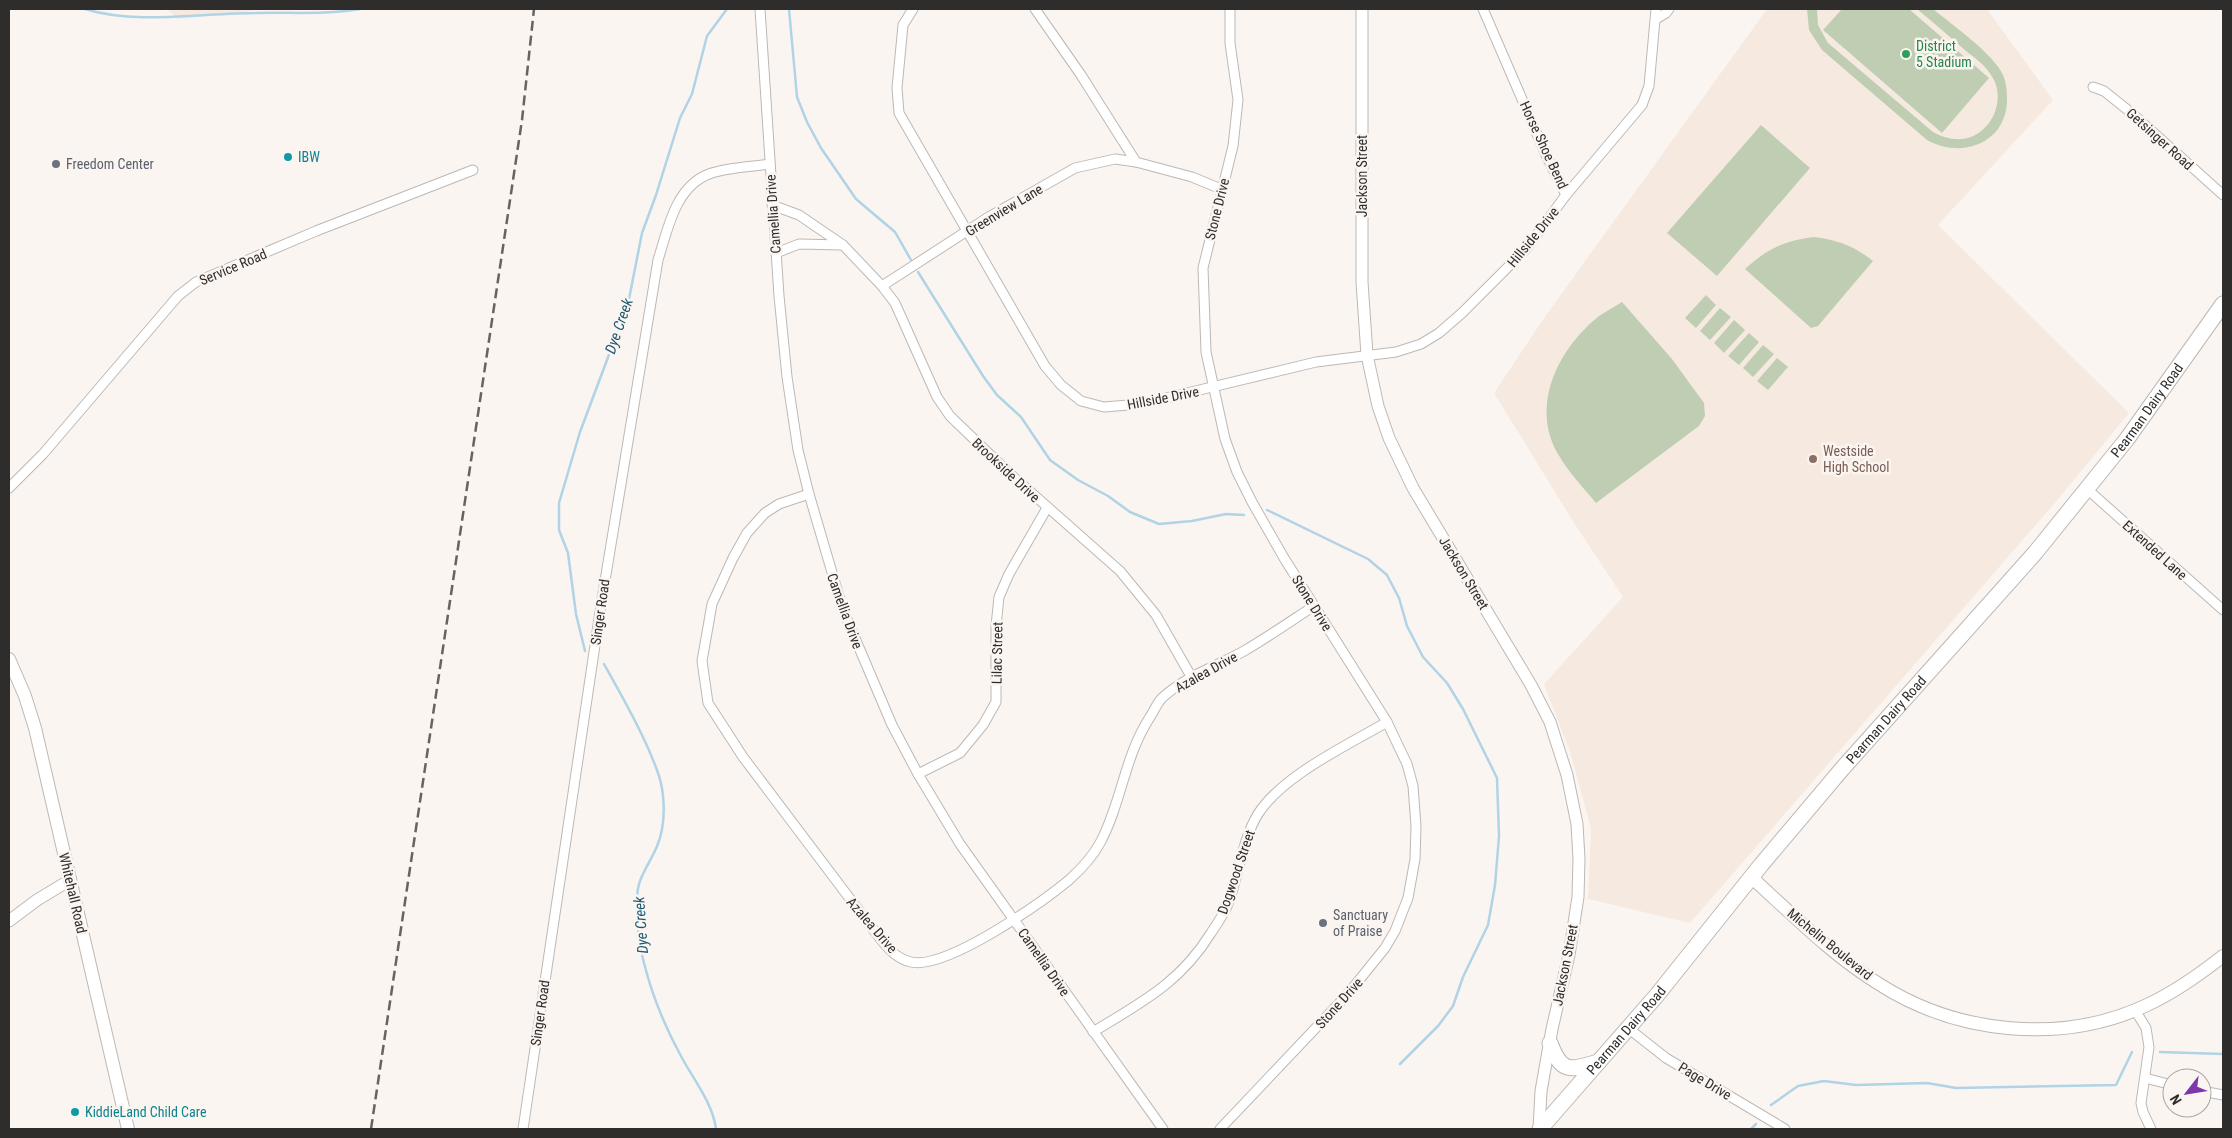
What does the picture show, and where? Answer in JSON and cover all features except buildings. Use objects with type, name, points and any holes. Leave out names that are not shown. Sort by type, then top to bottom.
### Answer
[{"type":"highway","name":"Pearman Dairy Road","points":[[1539,1129],[1600,1062],[1842,769],[2035,553],[2144,416],[2223,304]]},
{"type":"highway","points":[[1550,1043],[1555,1059],[1562,1066],[1570,1069],[1600,1062]]},
{"type":"main road","name":"Whitehall Road","points":[[9,659],[25,696],[35,728],[128,1129]]},
{"type":"main road","name":"Michelin Boulevard","points":[[1751,877],[1858,970],[1900,996],[1943,1015],[1990,1026],[2043,1029],[2066,1028],[2135,1010],[2185,984],[2223,956]]},
{"type":"street","name":"Camellia Drive","points":[[760,9],[772,205],[787,377],[798,450],[843,610],[892,725],[918,774],[960,844],[1163,1129]]},
{"type":"street","name":"Hillside Drive","points":[[913,9],[903,25],[896,88],[899,113],[967,232],[1020,319],[1045,366],[1061,385],[1081,401],[1104,407],[1140,404],[1316,362],[1396,352],[1421,344],[1439,333],[1462,313],[1526,249],[1566,195]]},
{"type":"street","points":[[1035,9],[1086,83],[1136,162],[1192,177],[1221,189]]},
{"type":"street","name":"Stone Drive","points":[[1220,1129],[1347,995],[1371,966],[1395,931],[1408,898],[1412,880],[1416,826],[1408,764],[1387,722],[1314,606],[1252,502],[1237,472],[1225,439],[1206,352],[1203,268],[1233,146],[1238,100],[1230,42],[1230,9]]},
{"type":"street","name":"Jackson Street","points":[[1362,9],[1362,282],[1367,355],[1378,406],[1397,455],[1413,488],[1531,685],[1550,722],[1567,774],[1577,824],[1579,860],[1578,897],[1569,955],[1541,1090],[1539,1129]]},
{"type":"street","name":"Horse Shoe Bend","points":[[1483,9],[1547,157],[1566,195],[1642,105],[1649,86],[1656,9]]},
{"type":"street","points":[[1656,19],[1669,9]]},
{"type":"street","name":"Getsinger Road","points":[[2093,87],[2104,91],[2134,115],[2223,196]]},
{"type":"street","name":"Greenview Lane","points":[[882,286],[987,218],[1075,168],[1115,159],[1136,162]]},
{"type":"street","name":"Singer Road","points":[[523,1129],[601,605],[658,260],[674,210],[692,185],[709,174],[770,164]]},
{"type":"street","name":"Service Road","points":[[9,488],[43,454],[178,296],[196,282],[473,170]]},
{"type":"street","name":"Brookside Drive","points":[[772,205],[799,215],[844,245],[882,286],[895,303],[937,397],[950,416],[1047,508],[1120,571],[1156,615],[1192,678]]},
{"type":"street","points":[[776,253],[799,244],[844,245]]},
{"type":"street","name":"Extended Lane","points":[[2087,489],[2223,610]]},
{"type":"street","name":"Azalea Drive","points":[[809,494],[780,504],[764,513],[747,533],[733,558],[712,604],[702,661],[708,703],[743,757],[892,952],[911,962],[934,961],[970,945],[1013,919],[1069,880],[1089,859],[1100,843],[1118,795],[1130,753],[1161,699],[1192,678],[1244,651],[1314,606]]},
{"type":"street","name":"Lilac Street","points":[[918,774],[960,753],[983,725],[996,702],[996,626],[999,597],[1009,574],[1047,508]]},
{"type":"street","name":"Dogwood Street","points":[[1094,1032],[1173,980],[1198,954],[1228,905],[1249,833],[1258,814],[1274,795],[1298,775],[1387,722]]},
{"type":"street","points":[[9,921],[37,900],[70,880]]},
{"type":"street","points":[[2135,1010],[2146,1028],[2149,1047],[2141,1103],[2143,1112],[2152,1129]]},
{"type":"street","name":"Page Drive","points":[[1628,1028],[1666,1058],[1785,1129]]},
{"type":"street","points":[[2145,1078],[2162,1082]]},
{"type":"shaded area","points":[[167,9],[271,9],[178,19]]},
{"type":"shaded area","name":"Westside High School","points":[[1767,9],[1987,9],[2053,100],[1938,225],[2129,413],[2054,504],[1690,923],[1588,899],[1591,828],[1570,752],[1544,684],[1623,597],[1574,523],[1494,393],[1544,318]]},
{"type":"green space","points":[[1807,9],[1817,9],[1818,25],[1828,43],[1933,132],[1956,139],[1968,138],[1980,132],[1991,121],[1998,98],[1995,82],[1983,65],[1917,9],[1933,9],[1982,49],[2003,75],[2007,98],[2005,113],[2000,126],[1992,136],[1981,143],[1968,147],[1941,146],[1927,140],[1822,50],[1809,30]]},
{"type":"green space","name":"District 5 Stadium","points":[[1842,9],[1909,9],[1989,78],[1942,133],[1823,30]]},
{"type":"green space","points":[[1761,125],[1810,168],[1717,276],[1667,233]]},
{"type":"green space","points":[[1814,237],[1845,244],[1873,261],[1818,326],[1811,328],[1745,269],[1761,256],[1785,243]]},
{"type":"green space","points":[[1706,295],[1716,305],[1696,328],[1685,318]]},
{"type":"green space","points":[[1622,302],[1672,359],[1704,403],[1705,416],[1699,426],[1596,503],[1558,454],[1550,435],[1547,416],[1548,398],[1553,379],[1571,345],[1584,329],[1599,316]]},
{"type":"green space","points":[[1720,308],[1731,317],[1710,340],[1700,331]]},
{"type":"green space","points":[[1734,320],[1745,330],[1724,353],[1714,343]]},
{"type":"green space","points":[[1749,333],[1759,342],[1739,365],[1728,356]]},
{"type":"green space","points":[[1763,345],[1774,354],[1753,377],[1743,368]]},
{"type":"green space","points":[[1777,358],[1788,367],[1768,390],[1757,381]]},
{"type":"waterway","points":[[85,9],[105,14],[148,17],[236,13],[321,13],[360,9]]},
{"type":"waterway","name":"Dye Creek","points":[[585,651],[576,614],[568,553],[559,530],[559,503],[580,432],[628,304],[642,233],[680,118],[692,94],[707,36],[727,9]]},
{"type":"waterway","points":[[789,9],[797,97],[807,122],[821,148],[856,199],[895,232],[911,260]]},
{"type":"waterway","points":[[918,272],[983,376],[997,395],[1021,417],[1050,460],[1078,480],[1108,496],[1130,512],[1159,524],[1192,521],[1226,514],[1244,515]]},
{"type":"waterway","points":[[1267,510],[1368,559],[1387,575],[1399,598],[1407,626],[1423,657],[1447,683],[1463,709],[1497,778],[1499,836],[1495,885],[1488,925],[1463,977],[1453,1006],[1438,1026],[1400,1064]]},
{"type":"waterway","name":"Dye Creek","points":[[604,664],[648,748],[661,782],[663,795],[664,816],[660,836],[638,889],[638,922],[644,963],[665,1024],[707,1101],[716,1129]]},
{"type":"waterway","points":[[1771,1105],[1798,1086],[1824,1081],[1856,1085],[1927,1083],[1956,1088],[2116,1085],[2132,1052]]},
{"type":"waterway","points":[[2160,1052],[2223,1054]]},
{"type":"waterway","points":[[1751,1129],[1756,1124]]},
{"type":"railway","points":[[371,1129],[522,120],[534,9]]},
{"type":"place","name":"District 5 Stadium","points":[[1906,54]]},
{"type":"place","name":"IBW","points":[[288,157]]},
{"type":"place","name":"Freedom Center","points":[[56,164]]},
{"type":"place","name":"Westside High School","points":[[1813,459]]},
{"type":"place","name":"Sanctuary of Praise","points":[[1323,923]]},
{"type":"place","name":"KiddieLand Child Care","points":[[75,1112]]}]
